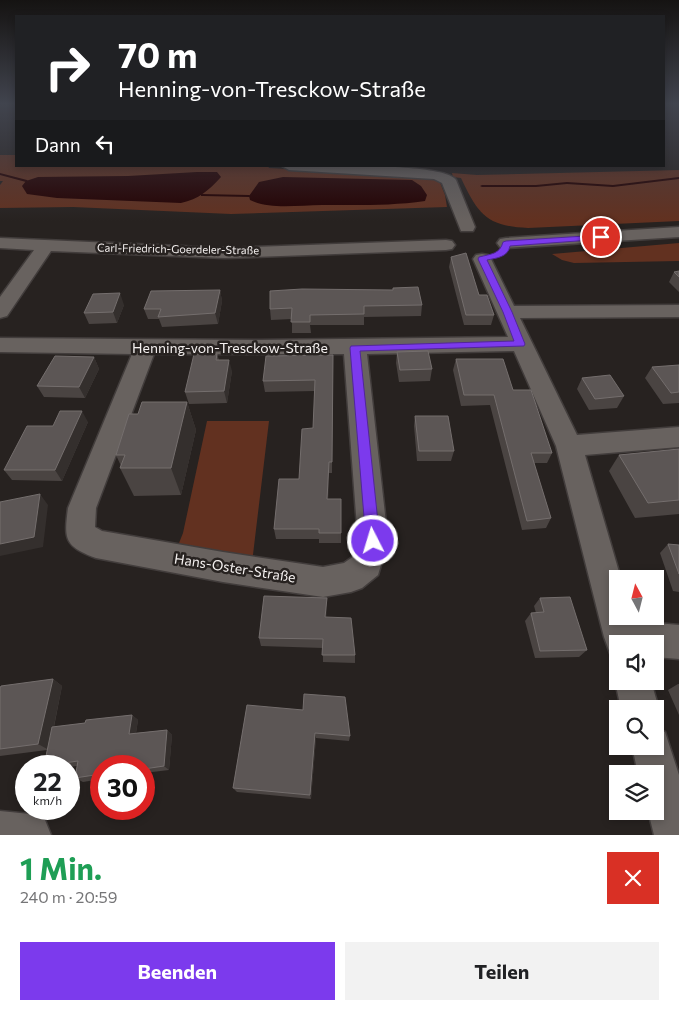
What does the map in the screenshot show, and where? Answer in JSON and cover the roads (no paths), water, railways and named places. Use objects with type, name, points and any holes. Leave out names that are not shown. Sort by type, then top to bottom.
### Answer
[{"type":"street","points":[[305,167],[437,175],[448,180],[481,229]]},
{"type":"street","points":[[621,635],[569,446],[520,344],[508,312],[462,253],[446,237],[449,233],[481,229],[504,239],[506,243],[679,232]]},
{"type":"street","name":"Carl-Friedrich-Goerdeler-Straße","points":[[0,244],[224,252],[462,253],[498,256],[506,248],[506,243]]},
{"type":"street","points":[[0,312],[46,245]]},
{"type":"street","points":[[508,312],[679,311]]},
{"type":"street","name":"Henning-von-Tresckow-Straße","points":[[0,345],[145,349],[355,348],[520,344]]},
{"type":"street","name":"Hans-Oster-Straße","points":[[145,349],[82,508],[80,533],[96,544],[223,567],[323,582],[351,577],[367,565],[373,541],[355,348]]},
{"type":"street","points":[[569,446],[679,437]]},
{"type":"street","points":[[664,641],[679,642]]},
{"type":"street","points":[[653,755],[675,835]]},
{"type":"street","points":[[0,832],[30,835]]},
{"type":"waterway","points":[[0,174],[26,181]]},
{"type":"waterway","points":[[482,186],[536,186],[567,183],[613,186],[679,178]]},
{"type":"waterway","points":[[203,195],[249,196]]}]
